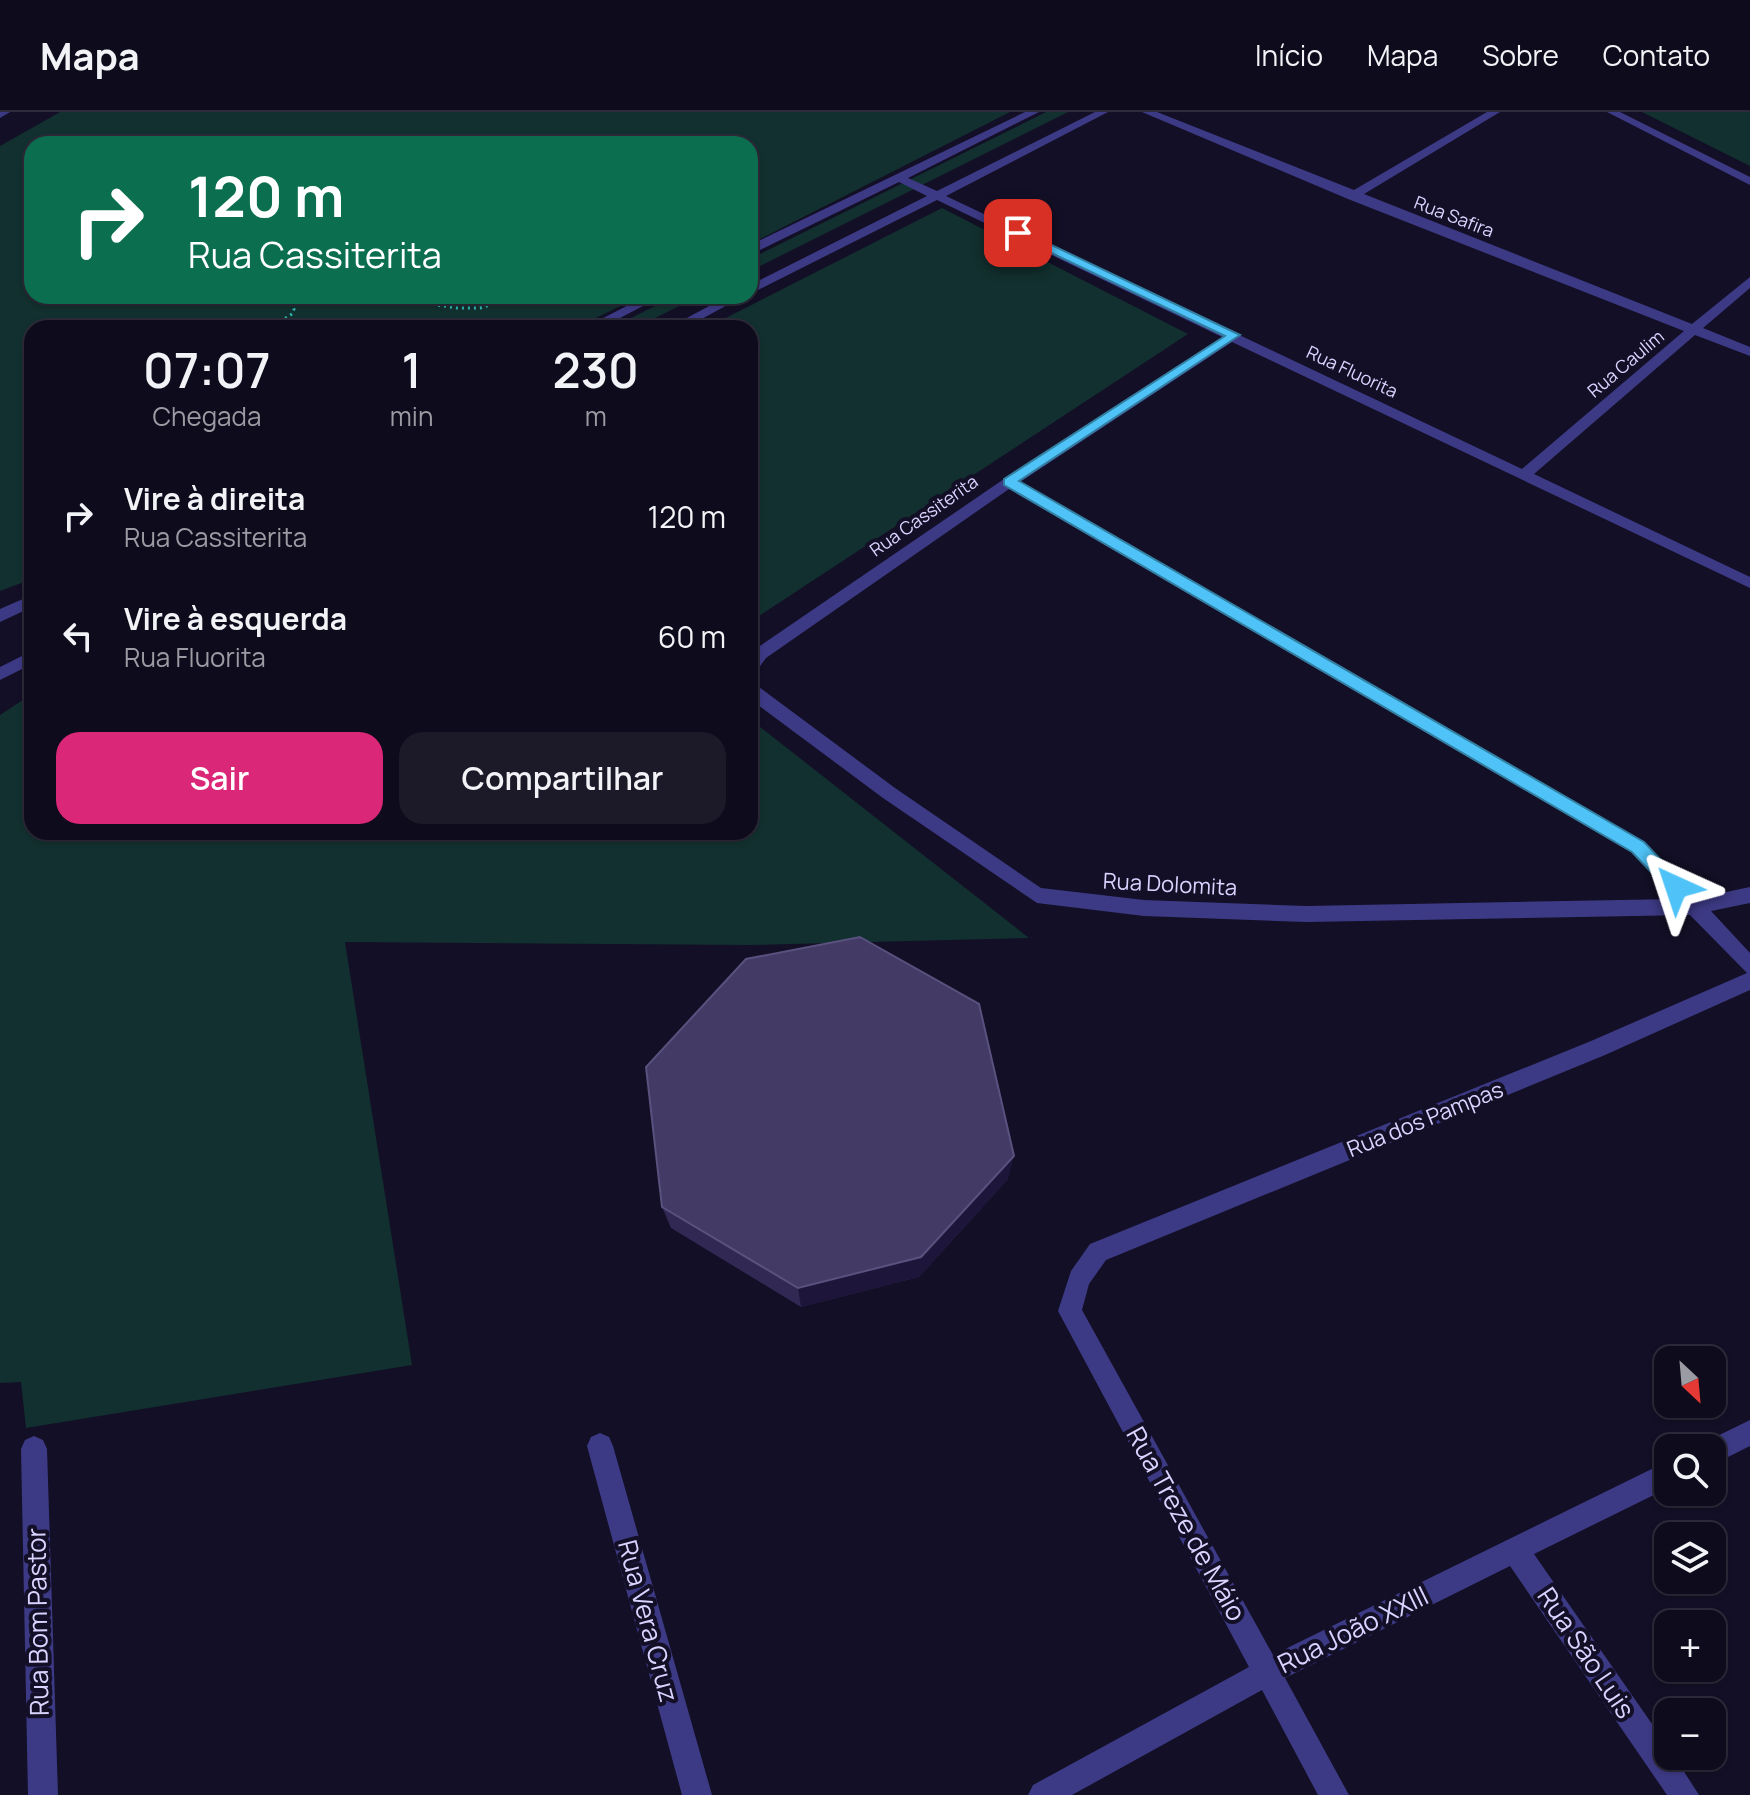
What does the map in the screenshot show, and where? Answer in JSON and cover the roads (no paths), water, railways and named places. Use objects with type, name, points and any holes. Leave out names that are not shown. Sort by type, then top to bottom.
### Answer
[{"type":"street","points":[[0,115],[5,112]]},
{"type":"street","points":[[758,246],[1034,112]]},
{"type":"street","points":[[758,286],[1103,112]]},
{"type":"street","name":"Rua Safira","points":[[1147,112],[1750,352]]},
{"type":"street","points":[[1352,196],[1495,112]]},
{"type":"street","points":[[1612,112],[1750,182]]},
{"type":"street","name":"Rua Fluorita","points":[[899,178],[1750,583]]},
{"type":"street","name":"Rua Caulim","points":[[1525,474],[1750,281]]},
{"type":"street","points":[[607,320],[640,304]]},
{"type":"street","points":[[691,320],[722,304]]},
{"type":"street","name":"Rua Cassiterita","points":[[760,654],[1009,482],[1234,335]]},
{"type":"street","points":[[1009,482],[1638,847],[1750,966]]},
{"type":"street","points":[[0,616],[24,604]]},
{"type":"street","points":[[0,674],[24,661]]},
{"type":"street","name":"Rua Dolomita","points":[[758,696],[889,793],[1037,895],[1144,908],[1306,914],[1692,907]]},
{"type":"street","points":[[1692,907],[1750,895]]},
{"type":"street","name":"Rua dos Pampas","points":[[1098,1252],[1598,1048],[1750,981]]},
{"type":"street","name":"Rua Treze de Máio","points":[[1098,1252],[1079,1279],[1070,1311],[1334,1795]]},
{"type":"street","points":[[1726,1445],[1750,1433]]},
{"type":"street","name":"Rua Vera Cruz","points":[[600,1446],[697,1795]]},
{"type":"street","name":"Rua Bom Pastor","points":[[34,1449],[43,1795]]},
{"type":"street","name":"Rua João XXlll","points":[[1043,1795],[1267,1672],[1654,1481]]},
{"type":"street","name":"Rua São Luis","points":[[1515,1550],[1684,1795]]}]
